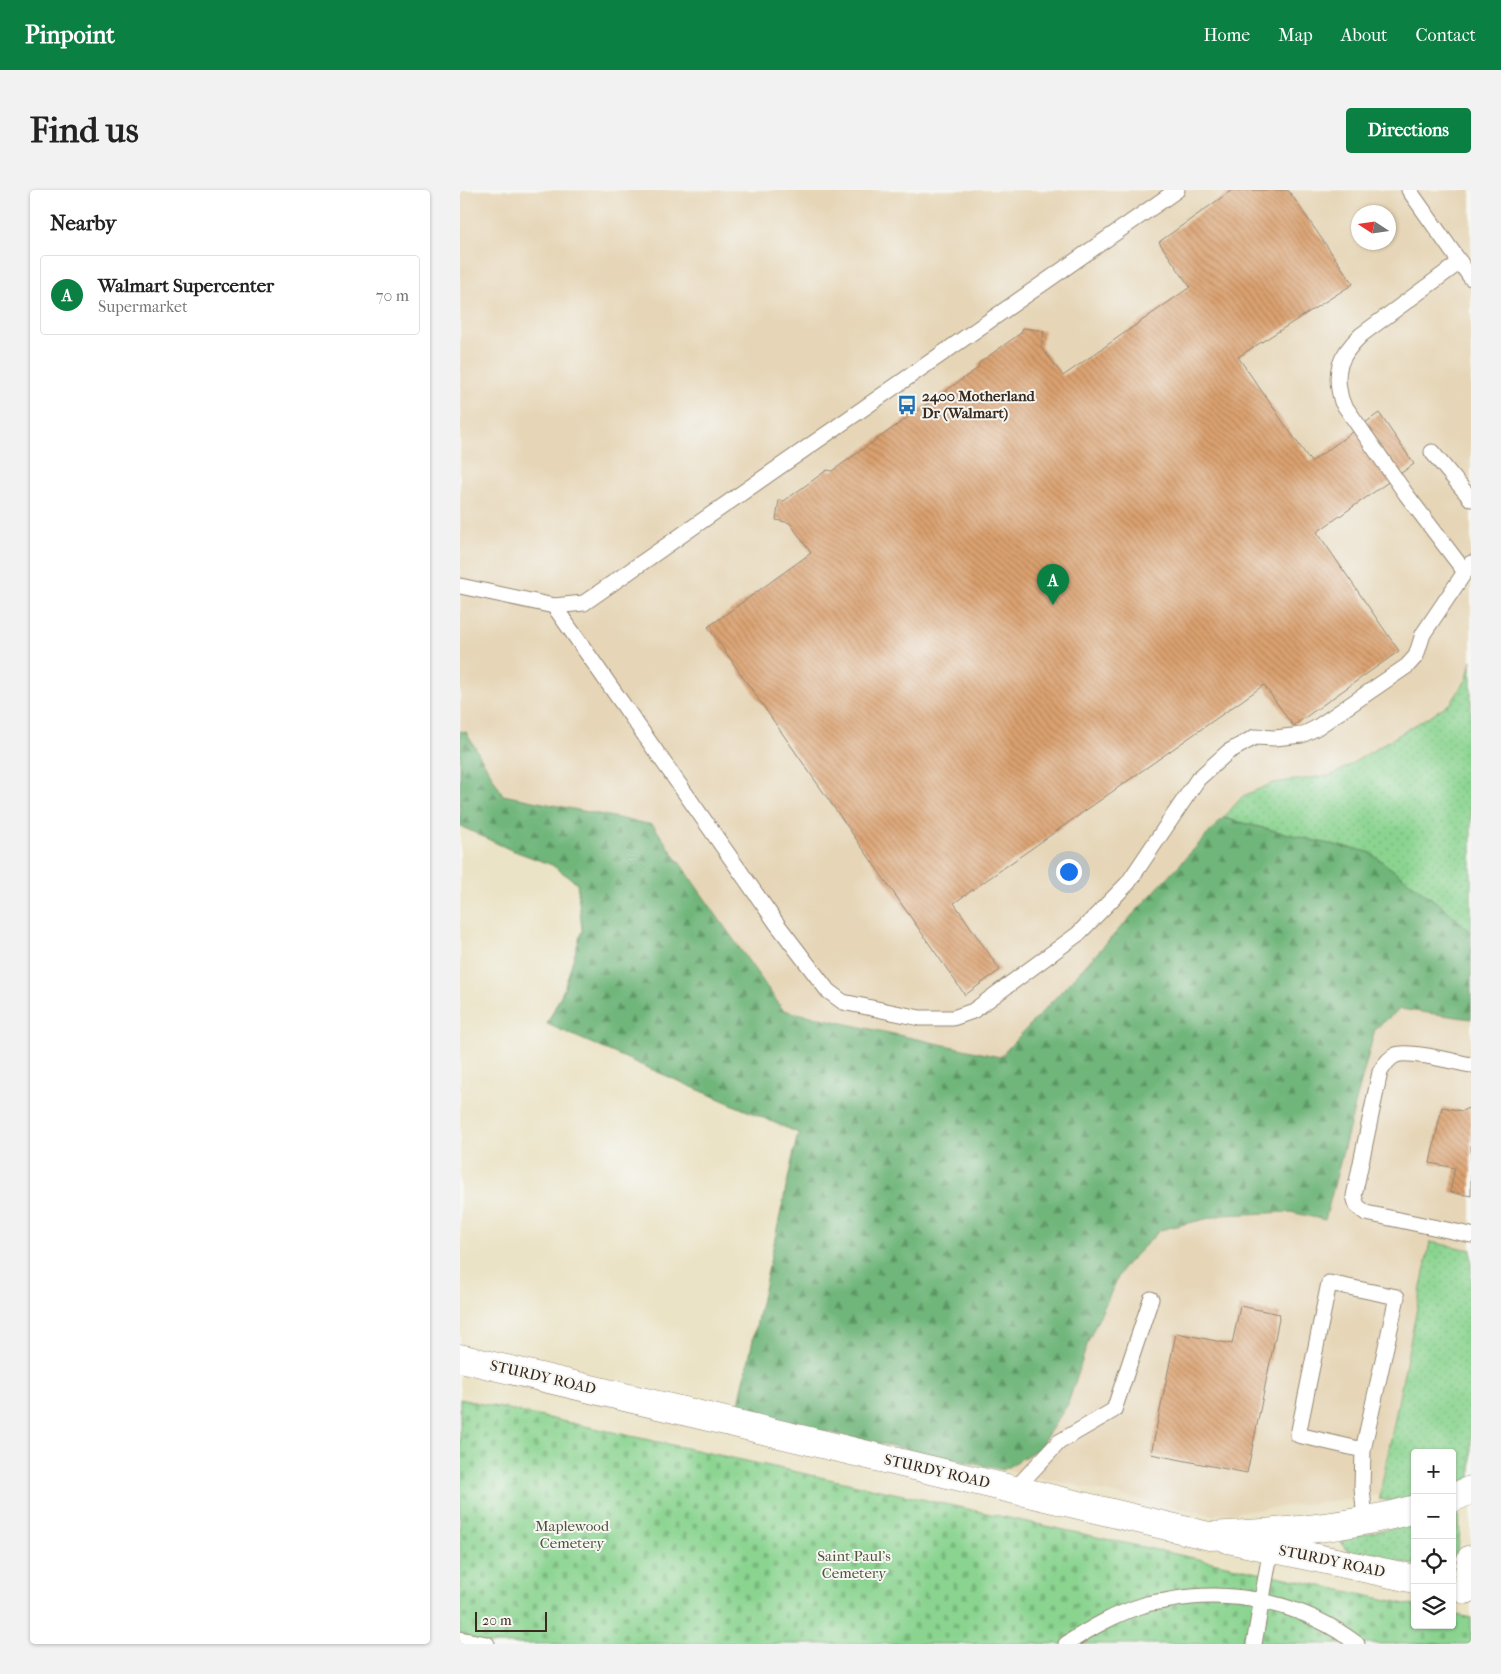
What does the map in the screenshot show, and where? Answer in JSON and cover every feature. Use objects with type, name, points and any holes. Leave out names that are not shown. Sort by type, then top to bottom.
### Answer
[{"type":"street","name":"STURDY ROAD","points":[[460,1358],[1210,1536],[1411,1578]]},
{"type":"street","points":[[1456,1496],[1471,1490]]},
{"type":"street","points":[[1210,1536],[1320,1528],[1411,1510]]},
{"type":"street","points":[[1463,1589],[1471,1559]]},
{"type":"lane","points":[[460,586],[554,606],[584,603],[901,380],[1177,190]]},
{"type":"lane","points":[[1409,190],[1471,278]]},
{"type":"lane","points":[[554,606],[776,924],[828,991],[843,1002],[920,1018],[953,1018],[973,1011],[1078,934],[1128,883],[1198,779],[1228,752],[1255,737],[1275,738],[1302,735],[1316,728],[1407,666],[1416,656],[1423,634],[1468,568],[1406,494],[1342,402],[1337,387],[1339,365],[1348,348],[1361,335],[1460,262]]},
{"type":"lane","points":[[1432,452],[1471,499]]},
{"type":"lane","points":[[1471,1066],[1408,1053],[1394,1055],[1384,1065],[1380,1072],[1354,1196],[1357,1206],[1366,1213],[1471,1235]]},
{"type":"lane","points":[[1364,1450],[1298,1435],[1329,1283],[1396,1296],[1364,1450],[1362,1488],[1366,1520]]},
{"type":"lane","points":[[1015,1489],[1059,1442],[1114,1410],[1151,1299]]},
{"type":"lane","points":[[1254,1644],[1271,1548]]},
{"type":"lane","points":[[1066,1644],[1102,1622],[1145,1605],[1190,1596],[1236,1597],[1278,1604],[1306,1614],[1342,1632],[1357,1644]]},
{"type":"lane","points":[[460,1640],[487,1644]]},
{"type":"shaded area","points":[[460,190],[1471,190],[1471,660],[1467,679],[1451,703],[1333,775],[1273,783],[1243,796],[1000,1057],[783,1010],[653,825],[503,795],[466,732],[460,731]]},
{"type":"shaded area","points":[[1400,1009],[1471,1019],[1471,1477],[1456,1458],[1456,1449],[1411,1449],[1411,1491],[1212,1515],[1003,1470],[1039,1448],[1068,1404],[1089,1339],[1122,1269],[1160,1230],[1222,1215],[1291,1212],[1325,1220],[1375,1029]]},
{"type":"green space","points":[[1471,660],[1471,932],[1439,904],[1369,852],[1223,818],[1243,796],[1273,783],[1333,775],[1451,703],[1467,679]]},
{"type":"green space","points":[[460,731],[466,732],[503,795],[653,825],[783,1010],[1000,1057],[1223,818],[1369,852],[1439,904],[1471,932],[1471,1019],[1400,1009],[1375,1029],[1325,1220],[1291,1212],[1222,1215],[1160,1230],[1122,1269],[1089,1339],[1068,1404],[1039,1448],[1003,1470],[737,1413],[798,1133],[547,1024],[564,989],[582,930],[577,883],[552,865],[509,849],[460,826]]},
{"type":"green space","points":[[1430,1242],[1471,1250],[1471,1478],[1456,1484],[1456,1449],[1411,1449],[1411,1498],[1397,1502],[1379,1499]]},
{"type":"green space","points":[[460,1399],[1411,1605],[1411,1629],[1456,1629],[1456,1615],[1471,1618],[1471,1644],[460,1644]]},
{"type":"green space","points":[[1456,1515],[1459,1516],[1460,1533],[1456,1554]]},
{"type":"green space","points":[[1411,1524],[1411,1564],[1357,1554],[1345,1549],[1341,1541],[1355,1536]]},
{"type":"building","points":[[1232,190],[1288,190],[1353,284],[1238,357],[1311,462],[1379,413],[1414,464],[1317,532],[1399,651],[1293,726],[1264,685],[954,903],[1000,970],[965,995],[708,627],[811,553],[790,523],[776,520],[779,500],[784,501],[827,470],[832,471],[978,368],[979,363],[1021,333],[1023,328],[1044,331],[1041,347],[1063,376],[1190,287],[1159,242]]},
{"type":"building","points":[[1442,1107],[1462,1111],[1468,1108],[1471,1114],[1471,1196],[1450,1192],[1455,1168],[1430,1163]]},
{"type":"building","points":[[1240,1306],[1280,1314],[1247,1473],[1151,1454],[1176,1333],[1232,1344]]},
{"type":"place","name":"2400 Motherland Dr (Walmart)","points":[[907,405]]},
{"type":"place","name":"Walmart Supercenter","points":[[1053,605]]},
{"type":"park label","name":"Maplewood Cemetery","points":[[572,1534]]},
{"type":"park label","name":"Saint Paul's Cemetery","points":[[854,1564]]}]
